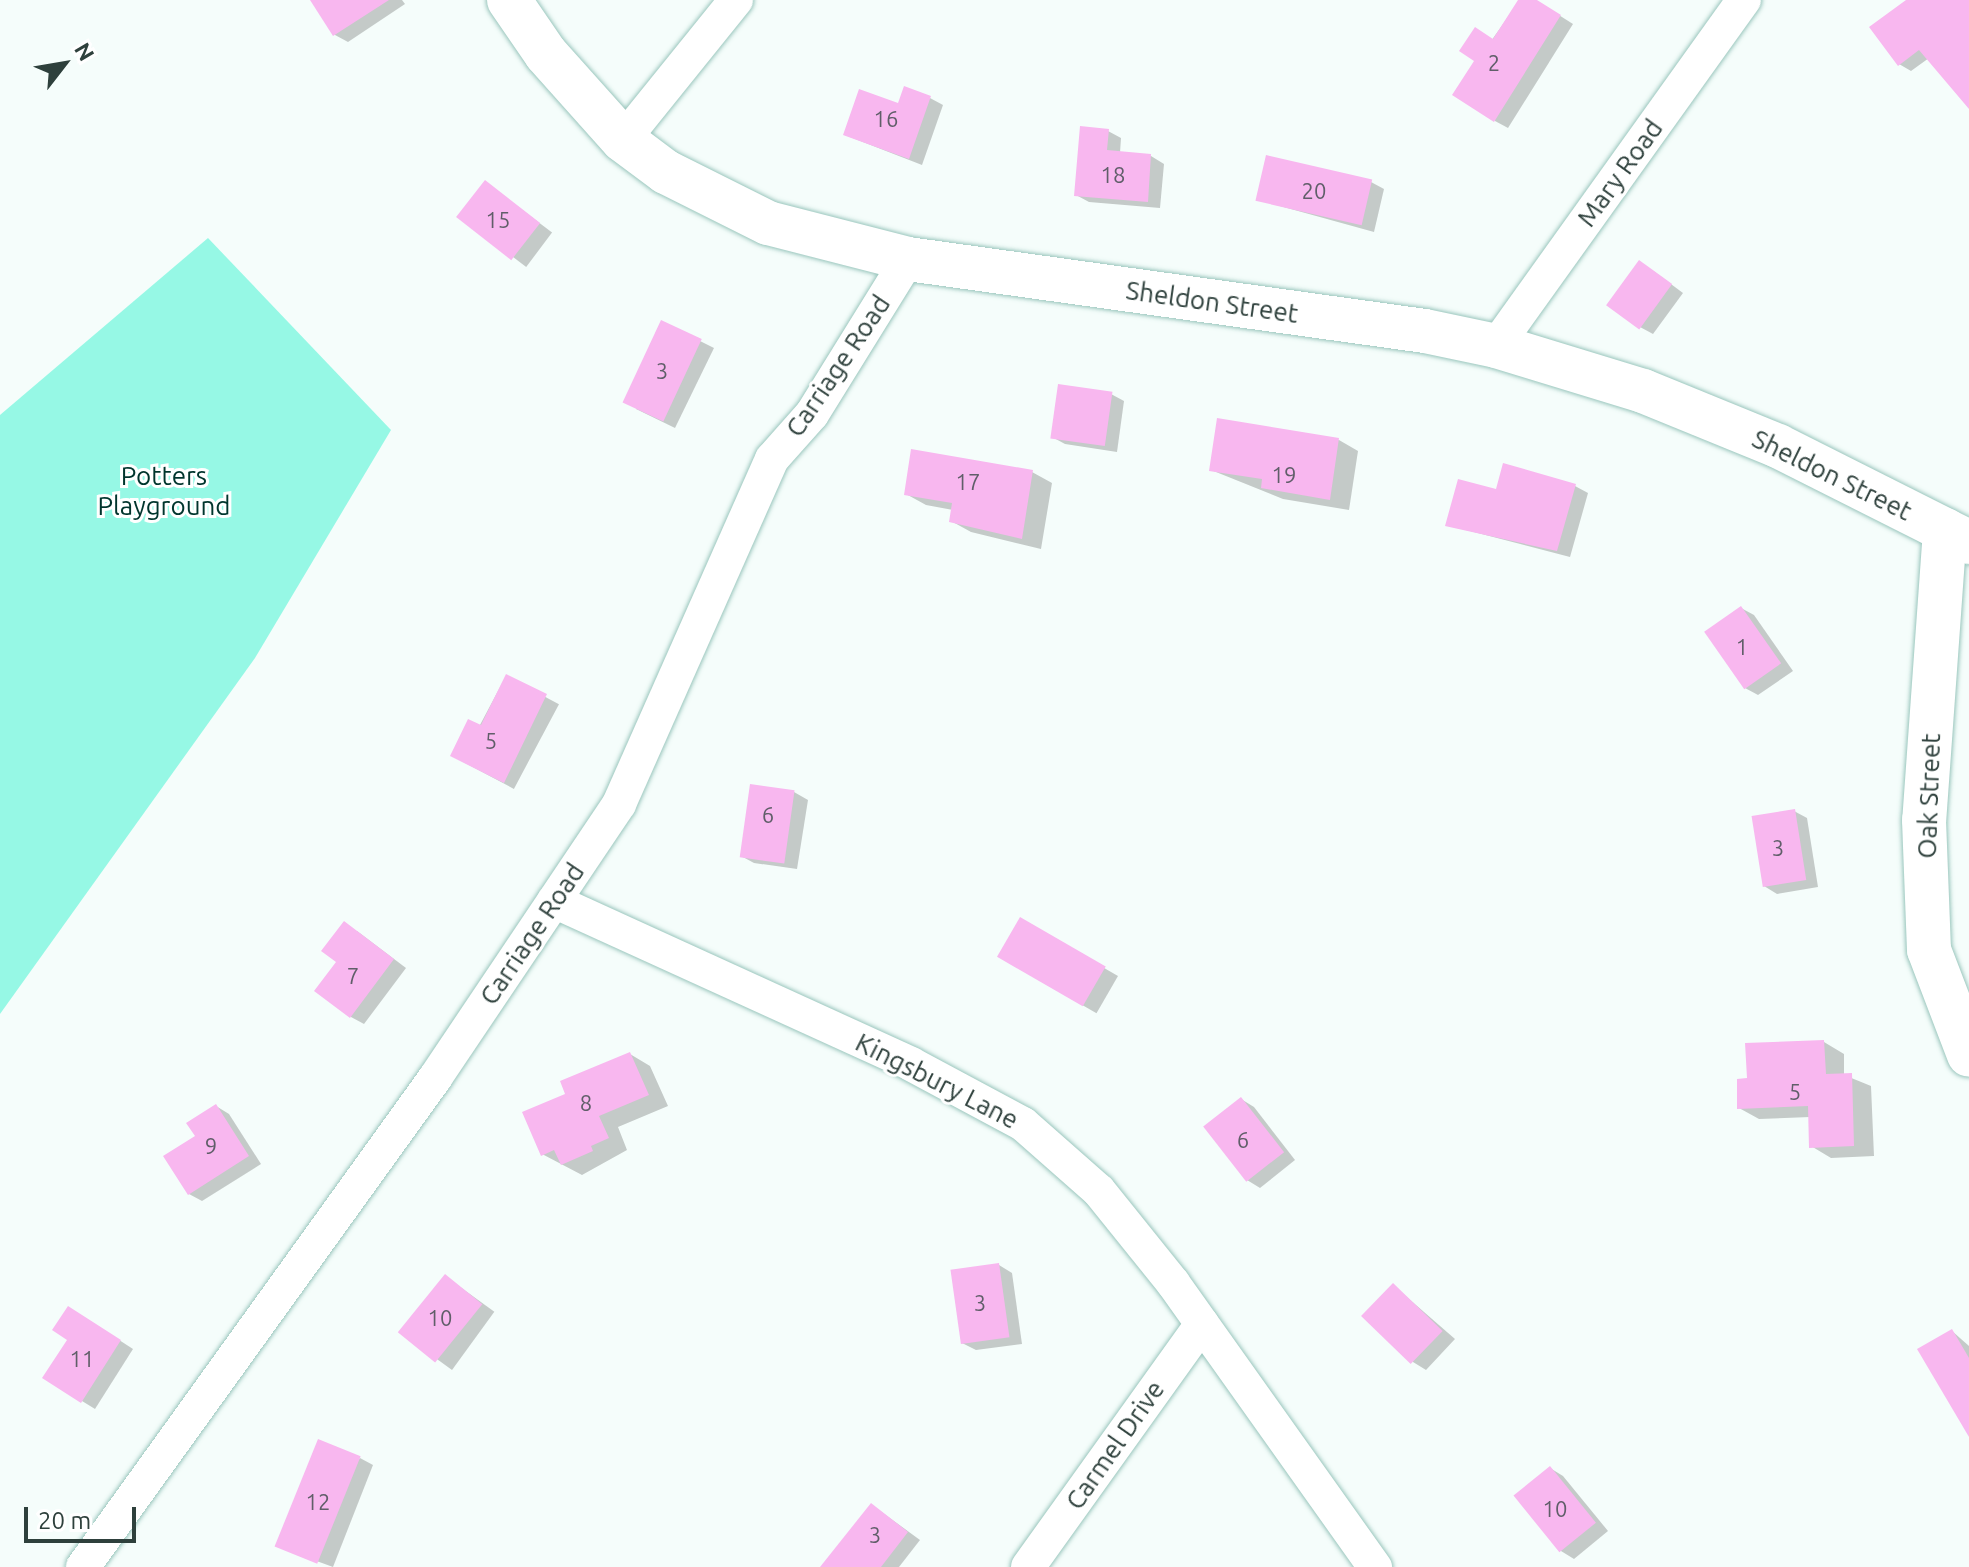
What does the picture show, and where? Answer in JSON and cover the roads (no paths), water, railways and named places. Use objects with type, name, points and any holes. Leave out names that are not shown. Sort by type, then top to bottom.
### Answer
[{"type":"street","name":"Sheldon Street","points":[[509,0],[546,54],[623,140],[679,180],[768,223],[908,259],[1425,331],[1496,346],[1643,391],[1751,435],[1957,536]]},
{"type":"street","points":[[623,140],[736,0]]},
{"type":"street","name":"Mary Road","points":[[1496,346],[1744,0]]},
{"type":"street","name":"Carriage Road","points":[[83,1567],[435,1078],[619,804],[772,459],[812,414],[908,259]]},
{"type":"street","name":"Oak Street","points":[[1957,536],[1924,820],[1929,950],[1969,1055]]},
{"type":"street","name":"Kingsbury Lane","points":[[554,901],[911,1064],[1023,1124],[1099,1191],[1202,1324],[1375,1567]]},
{"type":"street","name":"Carmel Drive","points":[[1028,1567],[1202,1324]]},
{"type":"park label","name":"Potters Playground","points":[[164,491]]}]
